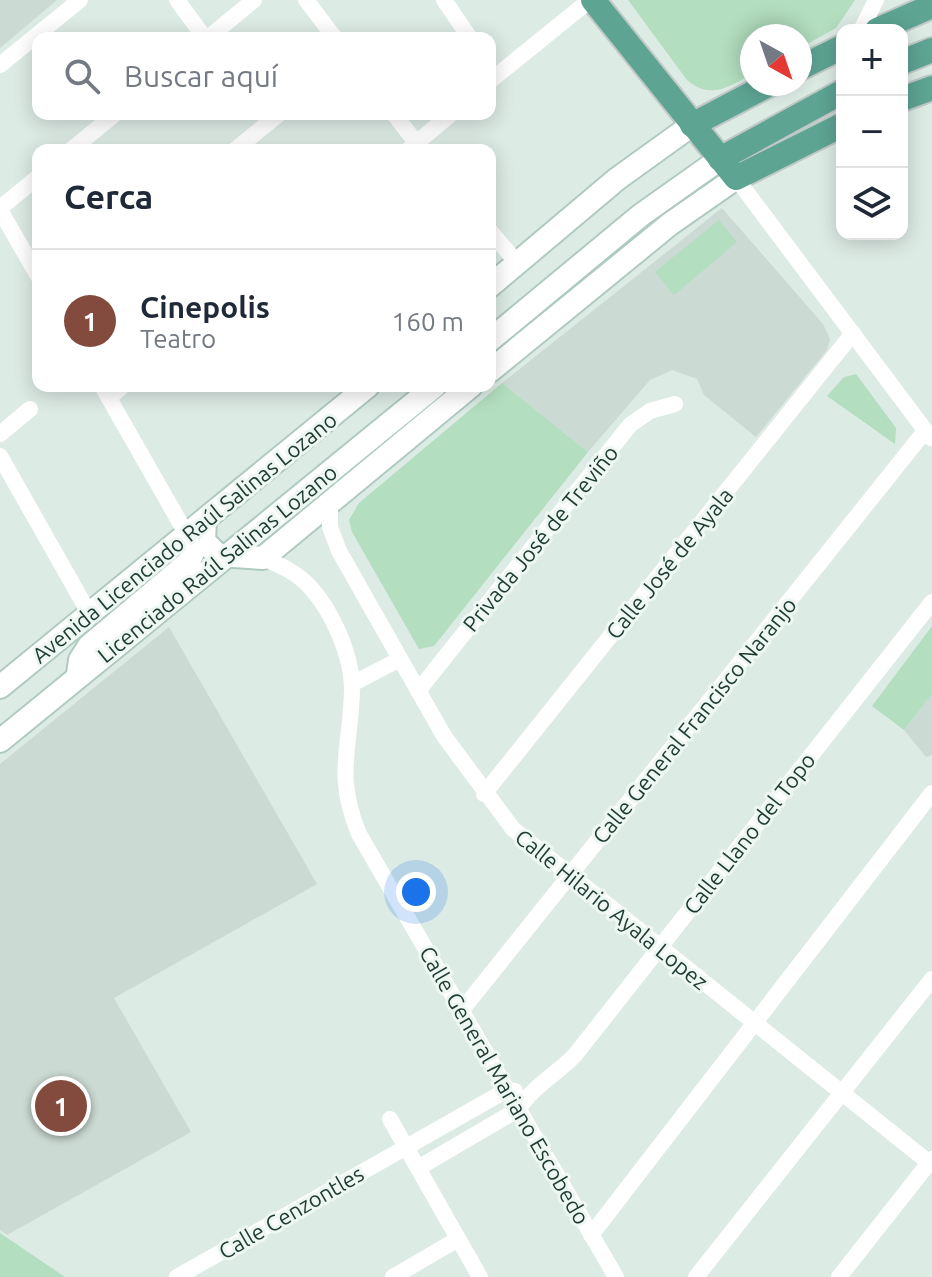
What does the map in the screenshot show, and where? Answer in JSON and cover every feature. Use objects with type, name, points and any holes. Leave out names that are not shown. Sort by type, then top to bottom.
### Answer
[{"type":"main road","points":[[592,0],[736,178]]},
{"type":"main road","points":[[891,24],[932,6]]},
{"type":"main road","points":[[812,62],[836,50]]},
{"type":"main road","points":[[908,60],[932,50]]},
{"type":"main road","points":[[774,129],[781,114],[836,80]]},
{"type":"main road","points":[[908,97],[932,88]]},
{"type":"main road","points":[[496,335],[641,215],[720,159],[836,95]]},
{"type":"main road","points":[[496,281],[617,179],[692,125],[747,96]]},
{"type":"main road","points":[[496,366],[670,224],[736,178],[836,128]]},
{"type":"main road","name":"Avenida Licenciado Raúl Salinas Lozano","points":[[0,687],[361,392]]},
{"type":"main road","name":"Licenciado Raúl Salinas Lozano","points":[[0,741],[428,392]]},
{"type":"main road","points":[[205,520],[204,541],[213,551],[226,557],[263,558],[464,392]]},
{"type":"main road","points":[[78,675],[80,660],[89,646],[189,562],[194,550],[187,535]]},
{"type":"street","points":[[41,32],[80,0]]},
{"type":"street","points":[[177,0],[201,32]]},
{"type":"street","points":[[214,32],[254,0]]},
{"type":"street","points":[[306,0],[330,32]]},
{"type":"street","points":[[444,0],[466,32]]},
{"type":"street","points":[[496,71],[592,0]]},
{"type":"street","points":[[864,24],[876,0]]},
{"type":"street","points":[[0,65],[32,39]]},
{"type":"street","points":[[78,144],[108,120]]},
{"type":"street","points":[[242,144],[272,120]]},
{"type":"street","points":[[398,120],[413,144]]},
{"type":"street","points":[[420,144],[445,120]]},
{"type":"street","points":[[736,178],[929,435]]},
{"type":"street","points":[[32,182],[0,209],[32,265]]},
{"type":"street","points":[[496,238],[518,264]]},
{"type":"street","name":"Calle José de Ayala","points":[[484,794],[853,333]]},
{"type":"street","points":[[106,392],[187,535]]},
{"type":"street","name":"Privada José de Treviño","points":[[418,691],[630,425],[650,411],[675,404]]},
{"type":"street","points":[[0,434],[30,409]]},
{"type":"street","name":"Calle General Francisco Naranjo","points":[[462,1010],[929,435]]},
{"type":"street","points":[[0,456],[89,613]]},
{"type":"street","name":"Calle Hilario Ayala Lopez","points":[[330,501],[334,540],[400,659],[484,794],[513,829],[657,948],[931,1162]]},
{"type":"street","name":"Calle General Mariano Escobedo","points":[[263,558],[297,575],[311,587],[340,639],[352,684],[343,774],[350,813],[359,834],[616,1277]]},
{"type":"street","name":"Calle Llano del Topo","points":[[519,1109],[529,1093],[548,1081],[575,1055],[932,602]]},
{"type":"street","points":[[352,684],[400,659]]},
{"type":"street","points":[[591,1235],[932,793]]},
{"type":"street","points":[[696,1277],[932,979]]},
{"type":"street","points":[[507,1090],[529,1093]]},
{"type":"street","name":"Calle Cenzontles","points":[[177,1277],[507,1090]]},
{"type":"street","points":[[418,1168],[519,1109]]},
{"type":"street","points":[[390,1119],[480,1277]]},
{"type":"street","points":[[839,1277],[931,1162]]},
{"type":"street","points":[[393,1277],[458,1239]]},
{"type":"shaded area","points":[[0,0],[57,0],[0,48]]},
{"type":"shaded area","points":[[722,208],[823,324],[830,339],[827,350],[756,437],[704,395],[697,379],[672,370],[650,380],[588,452],[502,383]]},
{"type":"shaded area","points":[[169,627],[317,884],[114,998],[191,1132],[7,1235],[0,1230],[0,764]]},
{"type":"shaded area","points":[[932,694],[932,755],[926,757],[904,730]]},
{"type":"green space","points":[[628,0],[855,0],[836,28],[812,41],[812,24],[740,24],[740,80],[712,90],[695,86],[687,80]]},
{"type":"green space","points":[[719,220],[737,242],[674,295],[655,272]]},
{"type":"green space","points":[[856,374],[896,428],[895,444],[827,396],[844,377]]},
{"type":"green space","points":[[502,383],[588,452],[434,646],[419,649],[352,532],[349,520],[359,503],[491,392],[496,392]]},
{"type":"green space","points":[[932,626],[932,694],[904,730],[872,706]]},
{"type":"green space","points":[[0,1233],[65,1277],[0,1277]]},
{"type":"place","name":"Cinepolis","points":[[61,1106]]}]
